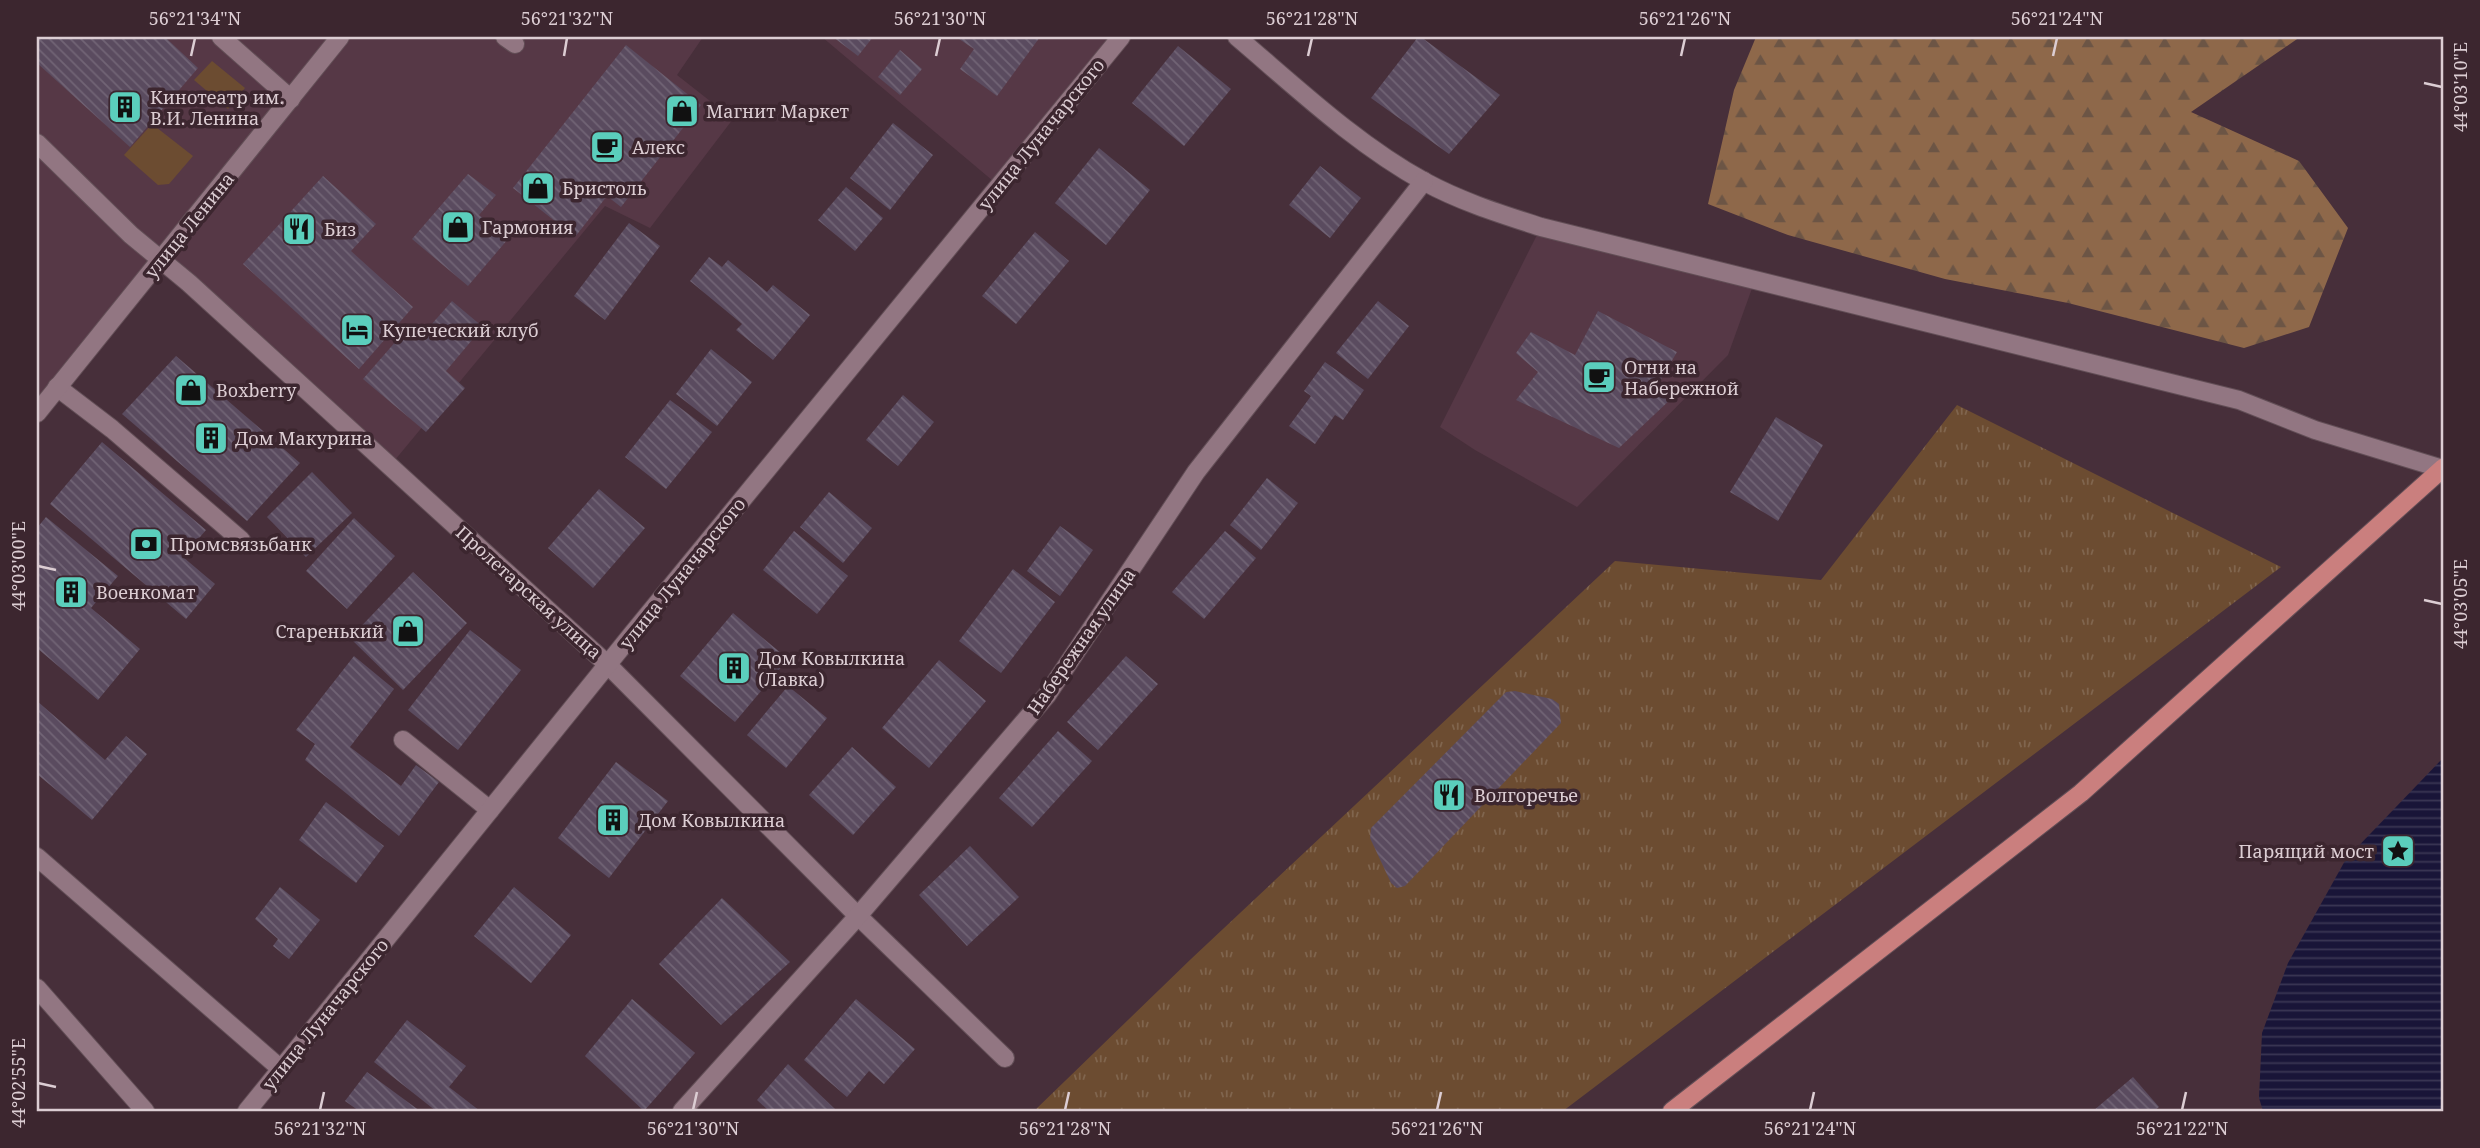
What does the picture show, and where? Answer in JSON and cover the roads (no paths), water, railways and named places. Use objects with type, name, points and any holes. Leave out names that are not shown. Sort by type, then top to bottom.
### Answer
[{"type":"main road","points":[[1672,1111],[2081,793],[2443,469]]},
{"type":"street","points":[[221,37],[291,99]]},
{"type":"street","name":"улица Ленина","points":[[37,413],[340,37]]},
{"type":"street","name":"улица Луначарского","points":[[247,1111],[607,664],[1121,37]]},
{"type":"street","points":[[1237,37],[1348,131],[1424,181],[1475,205],[1541,227],[2239,400],[2315,430],[2443,469]]},
{"type":"street","name":"Пролетарская улица","points":[[37,143],[131,235],[189,282],[607,664],[858,916],[1005,1058]]},
{"type":"street","name":"Набережная улица","points":[[682,1111],[858,916],[1047,695],[1196,472],[1424,181]]},
{"type":"street","points":[[57,387],[112,429],[241,540]]},
{"type":"street","points":[[403,740],[490,810]]},
{"type":"street","points":[[37,857],[281,1069]]},
{"type":"street","points":[[37,988],[145,1111]]},
{"type":"place","name":"Кинотеатр им. В.И. Ленина","points":[[125,107]]},
{"type":"place","name":"Магнит Маркет","points":[[682,111]]},
{"type":"place","name":"Алекс","points":[[607,147]]},
{"type":"place","name":"Бристоль","points":[[538,188]]},
{"type":"place","name":"Гармония","points":[[458,227]]},
{"type":"place","name":"Биз","points":[[299,229]]},
{"type":"place","name":"Купеческий клуб","points":[[357,330]]},
{"type":"place","name":"Огни на Набережной","points":[[1599,377]]},
{"type":"place","name":"Boxberry","points":[[191,390]]},
{"type":"place","name":"Дом Макурина","points":[[211,438]]},
{"type":"place","name":"Промсвязьбанк","points":[[146,544]]},
{"type":"place","name":"Военкомат","points":[[71,592]]},
{"type":"place","name":"Старенький","points":[[408,631]]},
{"type":"place","name":"Дом Ковылкина (Лавка)","points":[[734,668]]},
{"type":"place","name":"Волгоречье","points":[[1449,795]]},
{"type":"place","name":"Дом Ковылкина","points":[[613,820]]},
{"type":"place","name":"Парящий мост","points":[[2398,851]]}]
